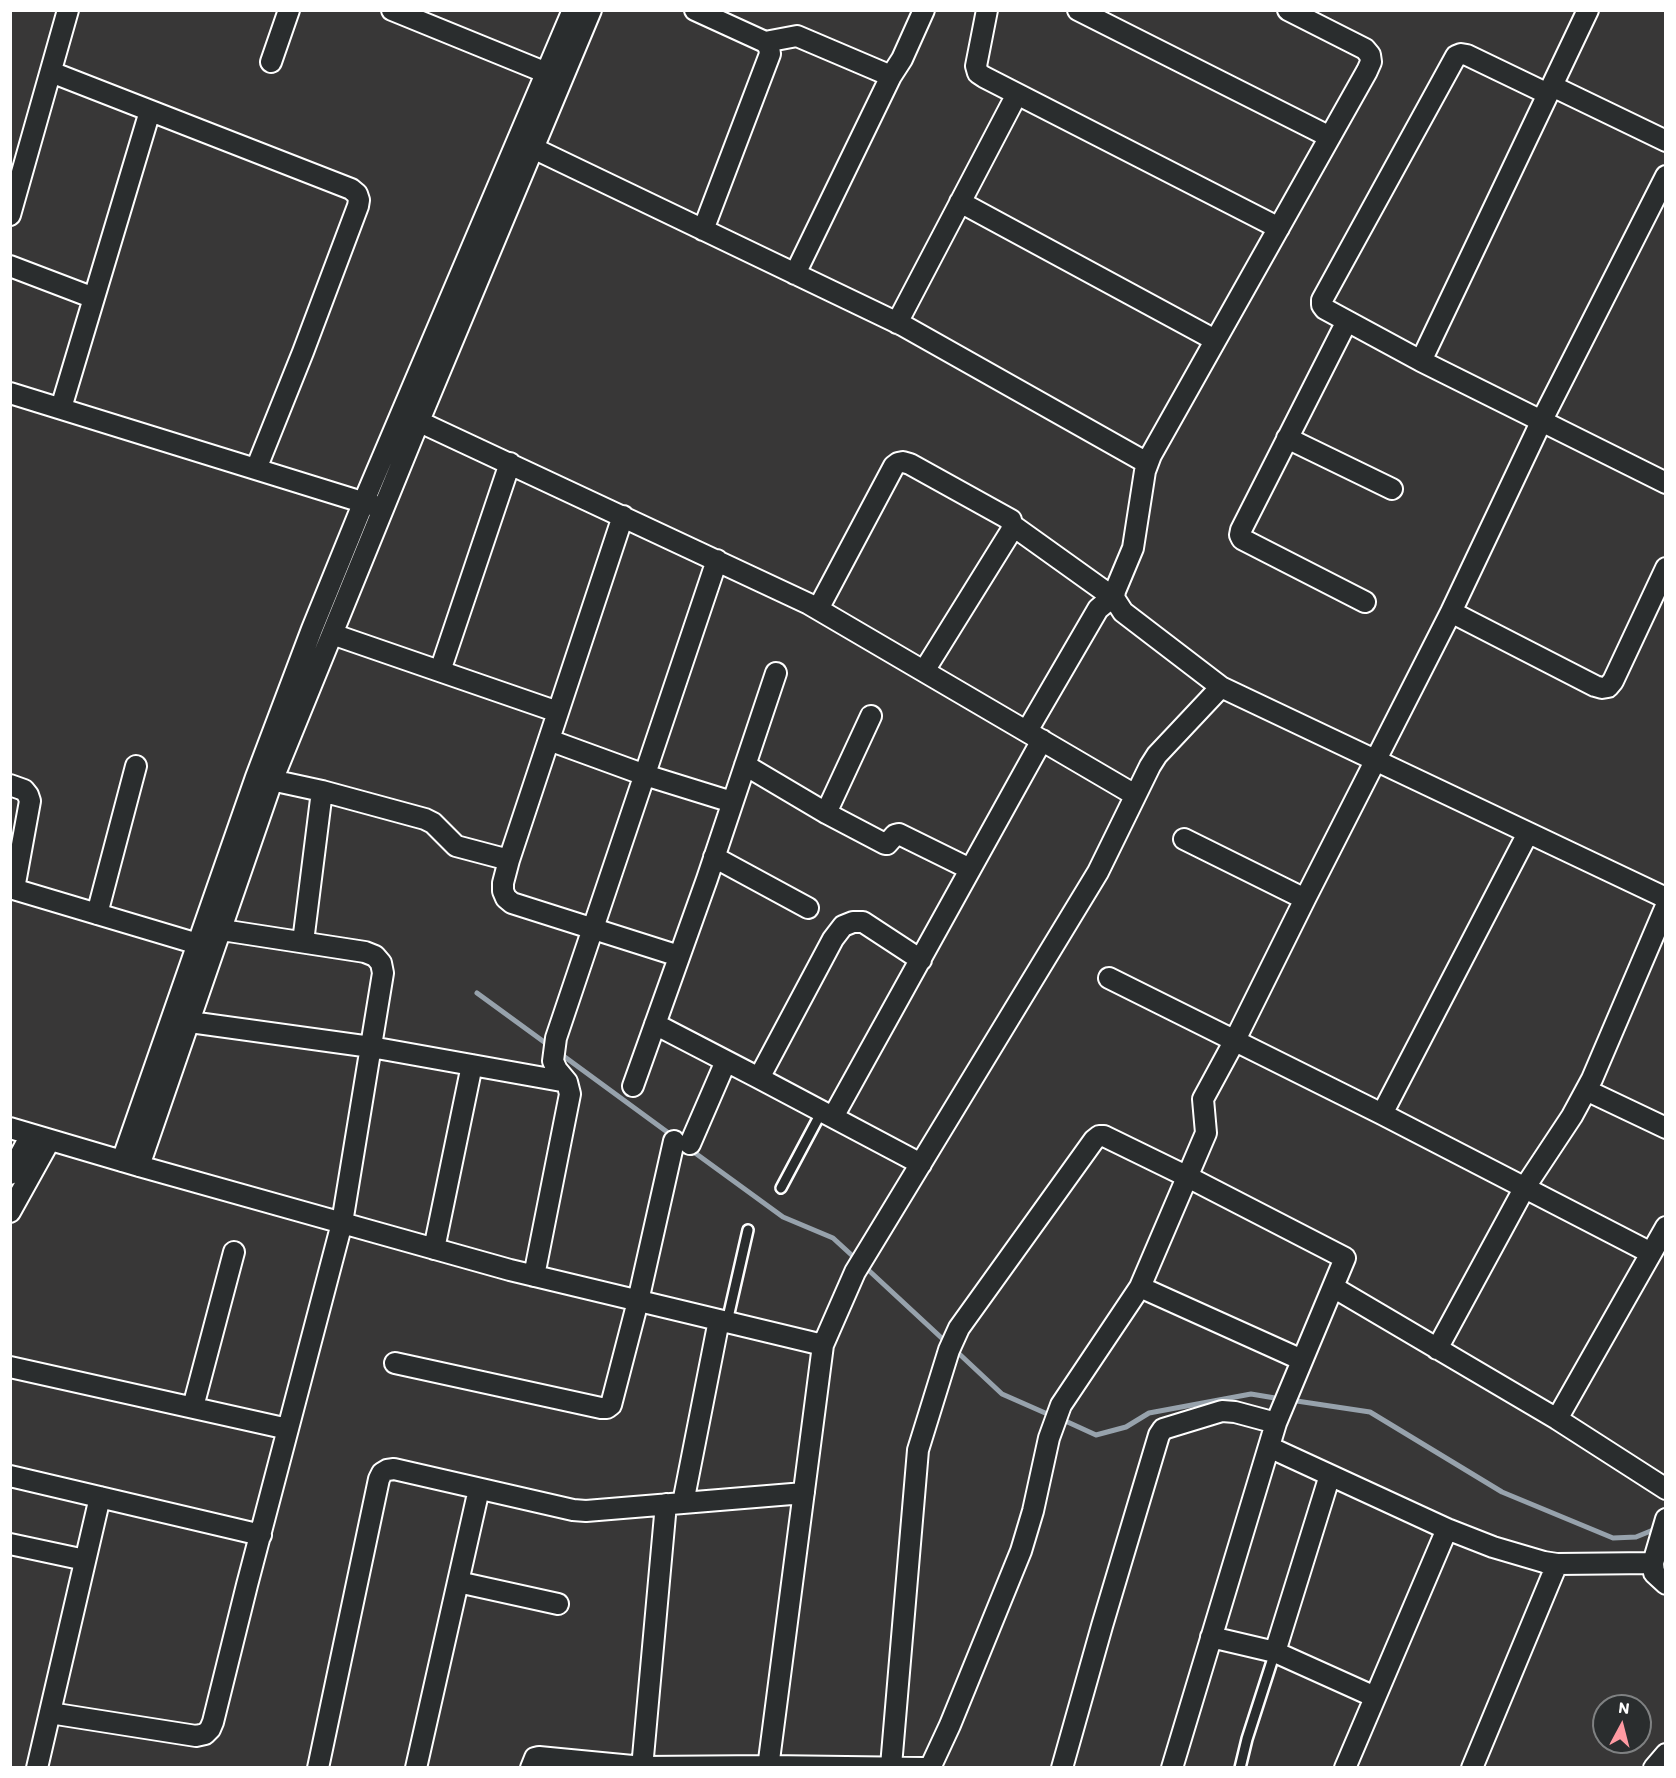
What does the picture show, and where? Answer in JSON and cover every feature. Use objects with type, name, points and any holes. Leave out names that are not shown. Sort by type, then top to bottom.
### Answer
[{"type":"street","points":[[10,215],[68,10]]},
{"type":"street","points":[[271,62],[289,10]]},
{"type":"street","points":[[392,10],[555,77]]},
{"type":"street","points":[[131,1163],[208,934],[264,779],[312,629],[364,502],[410,417],[534,148],[573,10]]},
{"type":"street","points":[[264,779],[332,634],[383,508],[410,417],[555,77],[591,10]]},
{"type":"street","points":[[695,10],[765,42],[770,54],[703,230]]},
{"type":"street","points":[[795,274],[924,10]]},
{"type":"street","points":[[987,10],[976,66],[978,73],[1279,228]]},
{"type":"street","points":[[1078,10],[1330,137]]},
{"type":"street","points":[[1114,598],[1133,548],[1147,463],[1371,62],[1370,55],[1365,49],[1288,10]]},
{"type":"street","points":[[1421,361],[1588,10]]},
{"type":"street","points":[[765,42],[797,36],[891,76]]},
{"type":"street","points":[[1665,141],[1467,55],[1456,56],[1322,300],[1325,309],[1421,361],[1665,483]]},
{"type":"street","points":[[51,72],[351,189],[357,194],[358,206],[256,469]]},
{"type":"street","points":[[897,322],[1017,94]]},
{"type":"street","points":[[61,408],[150,111]]},
{"type":"street","points":[[534,148],[897,322],[1147,463]]},
{"type":"street","points":[[930,1767],[950,1725],[1021,1551],[1033,1511],[1049,1438],[1061,1405],[1140,1287],[1206,1133],[1203,1100],[1451,612],[1542,420],[1665,176]]},
{"type":"street","points":[[960,202],[1215,340]]},
{"type":"street","points":[[10,266],[94,298]]},
{"type":"street","points":[[1347,321],[1240,535],[1242,539],[1365,602]]},
{"type":"street","points":[[10,393],[383,508]]},
{"type":"street","points":[[410,417],[818,609],[1135,795]]},
{"type":"street","points":[[1287,438],[1392,489]]},
{"type":"street","points":[[440,671],[510,463]]},
{"type":"street","points":[[818,609],[894,466],[898,463],[910,464],[1011,520],[1011,531],[924,671]]},
{"type":"street","points":[[623,516],[509,860],[503,891],[512,903],[679,956]]},
{"type":"street","points":[[1012,525],[1114,598],[1124,612],[1221,687],[1665,898]]},
{"type":"street","points":[[534,1276],[570,1094],[567,1082],[556,1070],[553,1062],[556,1038],[717,560]]},
{"type":"street","points":[[1451,612],[1595,686],[1608,687],[1613,681],[1665,568]]},
{"type":"street","points":[[827,1114],[921,960],[970,869],[1098,609],[1114,598]]},
{"type":"street","points":[[332,634],[558,712]]},
{"type":"street","points":[[633,1086],[776,673]]},
{"type":"street","points":[[768,1767],[823,1345],[855,1272],[1098,872],[1135,795],[1157,756],[1221,687]]},
{"type":"street","points":[[826,813],[871,716]]},
{"type":"street","points":[[549,740],[645,775],[732,802]]},
{"type":"street","points":[[745,765],[826,813],[885,844],[899,834],[970,869]]},
{"type":"street","points":[[98,914],[136,766]]},
{"type":"street","points":[[264,779],[322,791],[425,819],[433,823],[456,846],[509,860]]},
{"type":"street","points":[[10,785],[24,790],[30,801],[12,889],[98,914],[208,934],[303,942],[365,952],[375,956],[381,963],[383,973],[342,1223],[210,1730],[196,1736],[50,1713]]},
{"type":"street","points":[[303,942],[322,791]]},
{"type":"street","points":[[1382,1114],[1528,833]]},
{"type":"street","points":[[1184,839],[1305,899]]},
{"type":"street","points":[[714,857],[808,908]]},
{"type":"street","points":[[1437,1348],[1525,1187],[1572,1116],[1586,1090],[1665,906]]},
{"type":"street","points":[[759,1078],[833,939],[843,926],[853,922],[863,922],[921,960]]},
{"type":"street","points":[[131,1163],[190,1022],[208,934]]},
{"type":"street","points":[[1109,978],[1382,1114],[1651,1253]]},
{"type":"street","points":[[190,1022],[371,1047],[567,1082]]},
{"type":"street","points":[[655,1024],[921,1164]]},
{"type":"street","points":[[395,1363],[607,1408],[613,1401],[682,1143],[726,1061]]},
{"type":"street","points":[[434,1249],[472,1065]]},
{"type":"street","points":[[1586,1090],[1665,1128]]},
{"type":"street","points":[[10,1128],[534,1276],[823,1345]]},
{"type":"street","points":[[891,1766],[918,1450],[949,1350],[959,1328],[1094,1140],[1099,1136],[1104,1136],[1345,1258],[1277,1419],[1172,1767]]},
{"type":"street","points":[[10,1174],[41,1137]]},
{"type":"street","points":[[10,1212],[41,1137]]},
{"type":"street","points":[[1557,1419],[1665,1227]]},
{"type":"street","points":[[193,1407],[234,1252]]},
{"type":"street","points":[[1140,1287],[1302,1360]]},
{"type":"street","points":[[1333,1287],[1557,1419],[1665,1490]]},
{"type":"street","points":[[643,1767],[675,1503],[723,1321]]},
{"type":"street","points":[[10,1367],[288,1428]]},
{"type":"street","points":[[1062,1767],[1160,1435],[1164,1429],[1222,1411],[1277,1419]]},
{"type":"street","points":[[1269,1447],[1447,1529],[1493,1547],[1557,1564],[1653,1563]]},
{"type":"street","points":[[318,1767],[379,1479],[387,1470],[394,1469],[573,1510],[586,1511],[804,1493]]},
{"type":"street","points":[[1275,1652],[1330,1475]]},
{"type":"street","points":[[10,1476],[261,1535]]},
{"type":"street","points":[[416,1767],[479,1489]]},
{"type":"street","points":[[37,1767],[100,1497]]},
{"type":"street","points":[[1665,1519],[1653,1563],[1654,1573],[1665,1584]]},
{"type":"street","points":[[1345,1767],[1447,1529]]},
{"type":"street","points":[[10,1544],[86,1560]]},
{"type":"street","points":[[1472,1767],[1557,1564]]},
{"type":"street","points":[[458,1582],[558,1604]]},
{"type":"street","points":[[1211,1637],[1275,1652],[1375,1697]]},
{"type":"street","points":[[1654,1767],[1665,1754]]},
{"type":"street","points":[[531,1767],[535,1758],[539,1757],[643,1767],[923,1767]]},
{"type":"lane","points":[[781,1188],[827,1114]]},
{"type":"lane","points":[[723,1321],[748,1230]]},
{"type":"lane","points":[[1240,1767],[1275,1652]]},
{"type":"waterway","points":[[477,993],[551,1047]]},
{"type":"waterway","points":[[558,1052],[674,1137]]},
{"type":"waterway","points":[[691,1150],[783,1217],[833,1238],[857,1260]]},
{"type":"waterway","points":[[864,1266],[947,1343]]},
{"type":"waterway","points":[[954,1349],[1002,1394],[1052,1416]]},
{"type":"waterway","points":[[1061,1419],[1096,1435],[1126,1427],[1149,1413],[1251,1394],[1281,1399]]},
{"type":"waterway","points":[[1290,1400],[1370,1412],[1502,1492],[1613,1538],[1636,1537],[1658,1528]]}]
